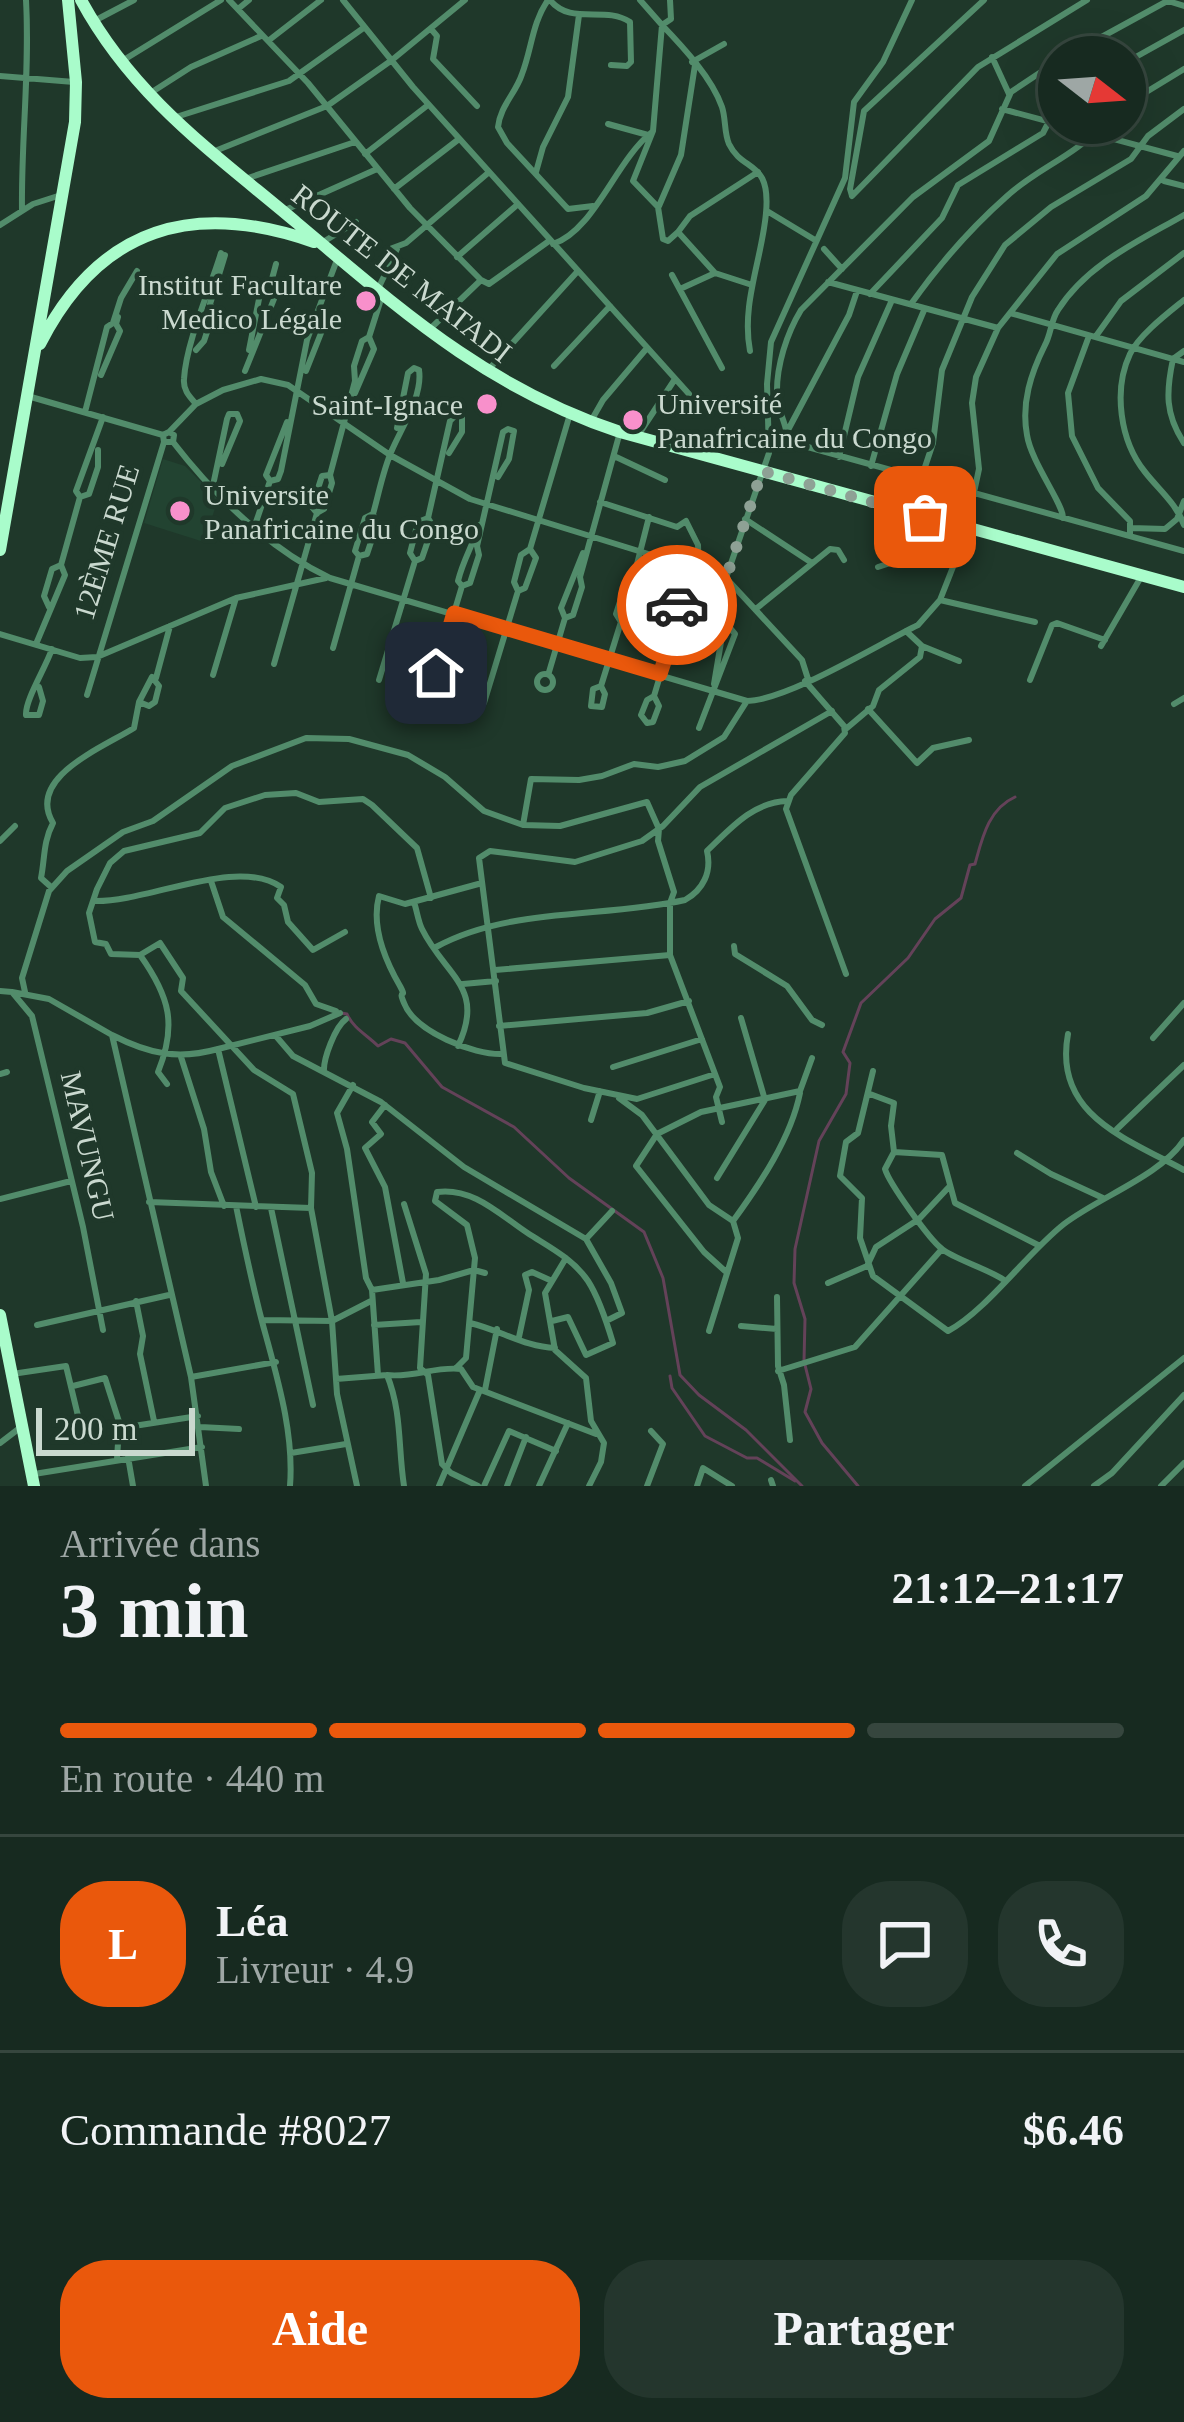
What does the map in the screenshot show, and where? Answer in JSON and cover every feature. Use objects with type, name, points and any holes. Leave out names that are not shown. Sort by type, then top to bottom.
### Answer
[{"type":"highway","points":[[0,550],[64,195],[76,82],[68,0]]},
{"type":"highway","name":"ROUTE DE MATADI","points":[[81,0],[119,63],[172,118],[320,244],[487,372],[570,414],[620,432],[965,534],[1184,587]]},
{"type":"highway","points":[[72,32],[94,25]]},
{"type":"highway","points":[[34,355],[71,293],[88,274],[130,244],[171,227],[250,223],[320,244]]},
{"type":"highway","points":[[47,284],[58,292],[71,293]]},
{"type":"highway","points":[[0,1316],[33,1480]]},
{"type":"street","points":[[22,210],[26,0]]},
{"type":"street","points":[[94,25],[134,0]]},
{"type":"street","points":[[119,63],[225,0],[301,75],[424,224],[489,284],[551,242],[572,236],[629,153],[651,133]]},
{"type":"street","points":[[238,9],[249,0]]},
{"type":"street","points":[[148,94],[191,68],[264,38],[321,0]]},
{"type":"street","points":[[343,0],[428,105],[688,394]]},
{"type":"street","points":[[350,8],[359,0]]},
{"type":"street","points":[[211,152],[328,106],[465,0]]},
{"type":"street","points":[[593,206],[568,209],[507,143],[498,122],[520,80],[535,23],[549,0],[558,9],[579,15],[608,13],[630,22],[631,62],[611,64]]},
{"type":"street","points":[[640,0],[720,101],[728,142],[758,172],[766,188],[767,211],[747,325],[750,351]]},
{"type":"street","points":[[662,25],[671,19],[670,0]]},
{"type":"street","points":[[726,578],[769,453],[771,342],[845,178],[854,102],[883,62],[912,0]]},
{"type":"street","points":[[984,0],[922,53],[862,114],[850,195],[870,181],[978,67],[1087,0]]},
{"type":"street","points":[[1103,36],[1168,0],[1184,6]]},
{"type":"street","points":[[536,174],[543,147],[568,97],[579,15]]},
{"type":"street","points":[[658,207],[633,181],[651,133],[662,25]]},
{"type":"street","points":[[172,118],[301,75],[363,28]]},
{"type":"street","points":[[431,28],[437,36],[433,59],[477,106]]},
{"type":"street","points":[[1146,52],[1184,31]]},
{"type":"street","points":[[724,44],[693,64],[681,155],[658,207],[663,239],[668,241],[690,216],[758,172]]},
{"type":"street","points":[[992,57],[1009,94]]},
{"type":"street","points":[[1146,92],[1184,69]]},
{"type":"street","points":[[788,430],[777,395],[785,345],[801,310],[913,197],[988,141],[1009,94],[1038,75]]},
{"type":"street","points":[[0,76],[76,82]]},
{"type":"street","points":[[365,154],[428,105]]},
{"type":"street","points":[[1002,109],[1038,119]]},
{"type":"street","points":[[921,479],[933,443],[938,383],[962,319],[991,265],[1025,226],[1132,159],[1160,125],[1184,110]]},
{"type":"street","points":[[608,124],[651,133]]},
{"type":"street","points":[[870,294],[942,218],[958,185],[1038,135]]},
{"type":"street","points":[[394,189],[459,139]]},
{"type":"street","points":[[245,179],[355,142]]},
{"type":"street","points":[[911,304],[1006,196],[1084,144]]},
{"type":"street","points":[[26,395],[167,438],[255,525],[302,564],[330,578],[713,687],[747,701],[760,700],[818,678],[906,631],[925,620],[940,600],[975,494],[979,469],[972,404],[976,377],[998,328],[1058,254],[1146,196],[1181,154],[1133,144]]},
{"type":"street","points":[[283,211],[377,169]]},
{"type":"street","points":[[274,664],[317,512],[312,507],[322,476],[330,475],[357,381],[374,349],[369,337],[394,248],[488,173]]},
{"type":"street","points":[[1163,181],[1184,186]]},
{"type":"street","points":[[0,225],[22,210],[64,195]]},
{"type":"street","points":[[456,258],[518,205]]},
{"type":"street","points":[[767,211],[817,241]]},
{"type":"street","points":[[1064,518],[1064,508],[1033,459],[1025,416],[1031,376],[1058,311],[1076,287],[1109,258],[1184,214]]},
{"type":"street","points":[[320,244],[356,222]]},
{"type":"street","points":[[678,232],[715,273],[752,285]]},
{"type":"street","points":[[824,249],[842,269]]},
{"type":"street","points":[[1130,532],[1125,514],[1098,488],[1072,436],[1068,393],[1092,336],[1121,301],[1184,253]]},
{"type":"street","points":[[197,403],[185,392],[184,377],[195,346],[191,341],[223,254]]},
{"type":"street","points":[[270,481],[281,471],[284,439],[311,350],[327,318],[322,308],[338,257]]},
{"type":"street","points":[[256,331],[266,324],[274,299],[269,290],[276,264]]},
{"type":"street","points":[[102,366],[111,358],[120,331],[115,324],[121,298],[137,271]]},
{"type":"street","points":[[487,372],[577,272]]},
{"type":"street","points":[[679,289],[715,273]]},
{"type":"street","points":[[672,275],[722,368]]},
{"type":"street","points":[[428,330],[481,280]]},
{"type":"street","points":[[827,282],[998,328]]},
{"type":"street","points":[[245,383],[256,331],[253,320],[260,294],[269,290]]},
{"type":"street","points":[[857,291],[786,441],[1130,532],[1184,551]]},
{"type":"street","points":[[839,457],[858,377],[892,300]]},
{"type":"street","points":[[1184,300],[1133,349],[1121,404],[1126,437],[1145,472],[1180,512],[1184,525]]},
{"type":"street","points":[[115,324],[123,302]]},
{"type":"street","points":[[554,366],[610,306]]},
{"type":"street","points":[[871,466],[896,374],[925,308]]},
{"type":"street","points":[[1010,313],[1184,362]]},
{"type":"street","points":[[88,413],[102,366],[99,350],[106,326],[115,324]]},
{"type":"street","points":[[357,381],[354,366],[362,341],[369,337]]},
{"type":"street","points":[[590,422],[647,348]]},
{"type":"street","points":[[1184,351],[1173,359],[1166,397],[1168,413],[1184,443]]},
{"type":"street","points":[[332,648],[365,518],[373,514],[404,412],[414,403],[422,376],[417,368],[408,374],[400,399],[404,412]]},
{"type":"street","points":[[167,438],[197,403],[245,383],[272,380],[487,508],[692,573],[726,578],[802,661],[807,680],[845,730]]},
{"type":"street","points":[[637,436],[675,380]]},
{"type":"street","points":[[213,487],[227,440],[226,418],[237,414]]},
{"type":"street","points":[[518,591],[514,582],[521,555],[530,549],[570,414]]},
{"type":"street","points":[[36,644],[65,575],[61,565],[80,497],[76,491],[105,418]]},
{"type":"street","points":[[462,586],[458,581],[465,554],[475,545],[498,471],[509,459],[515,438],[508,429],[494,461],[498,471]]},
{"type":"street","points":[[549,673],[565,617],[561,608],[578,577],[620,432]]},
{"type":"street","name":"12ÈME RUE","points":[[87,695],[167,438]]},
{"type":"street","points":[[270,481],[266,475],[271,457],[284,439]]},
{"type":"street","points":[[415,561],[422,558],[433,526],[428,518],[450,441]]},
{"type":"street","points":[[80,497],[89,494],[98,467],[94,454]]},
{"type":"street","points":[[614,456],[665,480]]},
{"type":"street","points":[[255,525],[270,481]]},
{"type":"street","points":[[1130,532],[1173,525],[1184,501]]},
{"type":"street","points":[[600,502],[677,527],[686,520],[698,545],[678,610],[675,644],[668,650],[654,696]]},
{"type":"street","points":[[601,686],[621,622],[628,617],[636,595],[633,580],[649,517]]},
{"type":"street","points":[[379,680],[415,561],[410,553],[418,522],[428,518]]},
{"type":"street","points":[[746,519],[812,563]]},
{"type":"street","points":[[878,567],[965,534]]},
{"type":"street","points":[[462,586],[470,583],[479,555],[475,545]]},
{"type":"street","points":[[758,608],[834,548],[844,560]]},
{"type":"street","points":[[484,703],[518,591],[527,585],[536,558],[530,549]]},
{"type":"street","points":[[49,608],[44,596],[52,569],[61,565]]},
{"type":"street","points":[[1030,680],[1052,626],[1057,623],[1103,643],[1142,576]]},
{"type":"street","points":[[565,617],[575,612],[582,587],[578,577]]},
{"type":"street","points":[[0,634],[80,658],[97,657],[236,598],[330,578]]},
{"type":"street","points":[[436,673],[462,586]]},
{"type":"street","points":[[213,675],[236,598]]},
{"type":"street","points":[[940,600],[1035,622]]},
{"type":"street","points":[[139,702],[149,706],[155,702],[156,678],[170,626]]},
{"type":"street","points":[[906,631],[922,646],[959,661]]},
{"type":"street","points":[[436,947],[459,934],[490,926],[685,900],[700,890],[710,862],[707,851],[759,807],[787,801],[845,730],[874,706],[879,690],[920,656],[922,646]]},
{"type":"street","points":[[39,687],[43,695],[39,715],[26,715],[28,698],[39,687],[52,649]]},
{"type":"street","points":[[699,728],[721,657]]},
{"type":"street","points":[[52,887],[40,878],[46,862],[44,841],[53,823],[43,803],[69,766],[134,728],[139,702],[149,680],[156,678]]},
{"type":"street","points":[[1174,704],[1184,698]]},
{"type":"street","points":[[523,825],[531,779],[579,780],[634,764],[685,761],[724,736],[747,701]]},
{"type":"street","points":[[868,709],[917,763],[933,748],[970,740]]},
{"type":"street","points":[[715,1074],[644,1097],[614,1095],[511,1066],[502,1054],[479,858],[490,850],[575,862],[642,841],[700,787],[832,711]]},
{"type":"street","points":[[26,992],[22,978],[52,887],[67,871],[109,841],[153,821],[232,766],[314,736],[349,739],[408,755],[446,777],[484,812],[523,825],[560,826],[647,802],[659,829],[658,841],[674,892],[670,955],[715,1074],[722,1122]]},
{"type":"street","points":[[357,1486],[346,1444],[332,1321],[311,1208],[312,1173],[293,1094],[254,1070],[181,992],[183,978],[168,951],[156,942],[140,955],[113,955],[106,944],[96,944],[89,914],[102,874],[124,850],[200,833],[225,808],[288,793],[319,802],[363,799],[372,805],[417,848],[431,898]]},
{"type":"street","points":[[787,801],[794,841],[846,974]]},
{"type":"street","points":[[0,841],[15,826]]},
{"type":"street","points":[[93,901],[122,902],[248,874],[281,887],[277,898],[284,905],[287,922],[313,950],[345,932]]},
{"type":"street","points":[[211,881],[223,916],[305,985],[316,1004],[340,1014]]},
{"type":"street","points":[[482,883],[405,904],[377,897],[380,936],[389,972],[403,988],[407,1009],[458,1046],[502,1054]]},
{"type":"street","points":[[414,902],[423,931],[458,981],[496,981]]},
{"type":"street","points":[[734,946],[735,954],[787,986],[812,1019],[822,1024]]},
{"type":"street","points":[[140,955],[170,1016],[167,1055],[158,1072],[167,1084]]},
{"type":"street","points":[[495,970],[670,955]]},
{"type":"street","points":[[458,1046],[467,1022],[464,984]]},
{"type":"street","points":[[0,991],[49,998],[140,1050],[181,1057],[340,1014]]},
{"type":"street","name":"MAVUNGU","points":[[12,992],[32,1016],[103,1330]]},
{"type":"street","points":[[499,1026],[647,1013],[689,1001]]},
{"type":"street","points":[[1153,1038],[1184,1003]]},
{"type":"street","points":[[324,1072],[323,1060],[340,1014]]},
{"type":"street","points":[[717,1178],[765,1100],[741,1018]]},
{"type":"street","points":[[1068,1034],[1064,1059],[1072,1090],[1095,1118],[1184,1170]]},
{"type":"street","points":[[112,1035],[191,1377],[206,1486]]},
{"type":"street","points":[[275,1035],[293,1056],[353,1085],[464,1167],[586,1238],[622,1313],[604,1322]]},
{"type":"street","points":[[613,1066],[702,1039]]},
{"type":"street","points":[[218,1049],[256,1207]]},
{"type":"street","points":[[181,1057],[224,1206]]},
{"type":"street","points":[[733,1221],[790,1127],[812,1058]]},
{"type":"street","points":[[1117,1130],[1184,1066]]},
{"type":"street","points":[[873,1071],[858,1133],[846,1142],[840,1176],[862,1198],[859,1230],[867,1266],[898,1296],[950,1331],[1040,1246],[1103,1198],[1156,1170],[1184,1140]]},
{"type":"street","points":[[353,1085],[338,1113],[383,1375],[403,1433],[399,1454],[404,1486]]},
{"type":"street","points":[[591,1120],[600,1091]]},
{"type":"street","points":[[725,1271],[638,1170],[639,1160],[657,1134],[701,1112],[800,1091]]},
{"type":"street","points":[[870,1094],[893,1100],[894,1152],[886,1162],[886,1176],[942,1249],[1004,1280]]},
{"type":"street","points":[[614,1095],[642,1115],[709,1204],[733,1221],[738,1238],[710,1331]]},
{"type":"street","points":[[385,1105],[373,1122],[380,1134],[365,1148],[385,1187],[404,1283]]},
{"type":"street","points":[[894,1152],[942,1155],[962,1208],[1040,1246]]},
{"type":"street","points":[[1017,1153],[1103,1198]]},
{"type":"street","points":[[0,1199],[71,1181]]},
{"type":"street","points":[[828,1283],[867,1266],[876,1247],[920,1219],[950,1186]]},
{"type":"street","points":[[456,1368],[466,1358],[475,1258],[467,1225],[435,1201],[437,1192],[495,1206],[566,1258],[591,1285],[614,1343],[589,1356],[568,1317],[552,1321]]},
{"type":"street","points":[[149,1202],[311,1208]]},
{"type":"street","points":[[404,1204],[425,1279],[421,1368],[428,1375],[440,1456],[447,1470],[481,1486],[509,1431],[556,1451]]},
{"type":"street","points":[[236,1206],[276,1362],[290,1453],[290,1486]]},
{"type":"street","points":[[271,1208],[313,1406]]},
{"type":"street","points":[[586,1238],[612,1211]]},
{"type":"street","points":[[778,1370],[855,1347],[942,1249]]},
{"type":"street","points":[[554,1348],[544,1289],[566,1258]]},
{"type":"street","points":[[372,1290],[473,1270],[485,1274]]},
{"type":"street","points":[[519,1337],[529,1290],[524,1275],[532,1272],[552,1281]]},
{"type":"street","points":[[37,1325],[169,1295]]},
{"type":"street","points":[[777,1297],[778,1370],[790,1440]]},
{"type":"street","points":[[136,1301],[143,1336],[140,1354],[154,1421]]},
{"type":"street","points":[[263,1320],[332,1321],[371,1301]]},
{"type":"street","points":[[374,1325],[422,1322]]},
{"type":"street","points":[[470,1323],[519,1337],[535,1347],[554,1348],[586,1378],[589,1416],[604,1443],[589,1486]]},
{"type":"street","points":[[741,1326],[777,1328]]},
{"type":"street","points":[[439,1486],[490,1377],[496,1329]]},
{"type":"street","points":[[1025,1486],[1184,1358]]},
{"type":"street","points":[[191,1377],[276,1362]]},
{"type":"street","points":[[12,1374],[66,1366],[79,1420]]},
{"type":"street","points":[[336,1379],[428,1375],[442,1367],[456,1368],[465,1370],[469,1383],[482,1390],[600,1436]]},
{"type":"street","points":[[73,1386],[105,1378],[119,1426],[117,1459]]},
{"type":"street","points":[[1094,1486],[1112,1473],[1184,1395]]},
{"type":"street","points":[[119,1426],[198,1415]]},
{"type":"street","points":[[539,1486],[568,1423]]},
{"type":"street","points":[[0,1443],[23,1425]]},
{"type":"street","points":[[200,1427],[239,1430]]},
{"type":"street","points":[[646,1486],[663,1444],[651,1431]]},
{"type":"street","points":[[507,1486],[526,1437]]},
{"type":"street","points":[[290,1453],[346,1444]]},
{"type":"street","points":[[33,1480],[117,1459],[202,1447]]},
{"type":"street","points":[[128,1457],[133,1486]]},
{"type":"street","points":[[1161,1486],[1184,1463]]},
{"type":"street","points":[[697,1486],[703,1468],[732,1486]]},
{"type":"shaded area","name":"Universite Panafricaine du Congo","points":[[163,459],[185,466],[218,499],[204,542],[144,523]]},
{"type":"waterway","points":[[858,1486],[822,1443],[805,1412],[811,1389],[804,1361],[805,1319],[794,1283],[795,1249],[819,1141],[846,1094],[850,1063],[843,1052],[861,1003],[908,958],[935,919],[961,898],[988,826],[998,809],[1015,797]]},
{"type":"waterway","points":[[341,1013],[378,1046],[391,1039],[405,1043],[442,1087],[514,1127],[569,1178],[644,1232],[663,1278],[680,1375],[746,1430],[802,1486]]},
{"type":"waterway","points":[[670,1376],[672,1388],[705,1436],[795,1481]]},
{"type":"way so far","points":[[677,605],[690,569],[726,578],[762,471],[925,517]]},
{"type":"place","name":"Institut Facultare Medico Légale","points":[[366,301]]},
{"type":"place","name":"Saint-Ignace","points":[[487,404]]},
{"type":"place","name":"Université Panafricaine du Congo","points":[[633,420]]},
{"type":"place","name":"Universite Panafricaine du Congo","points":[[180,511]]},
{"type":"route","points":[[436,673],[454,613],[660,674],[677,605]]}]
